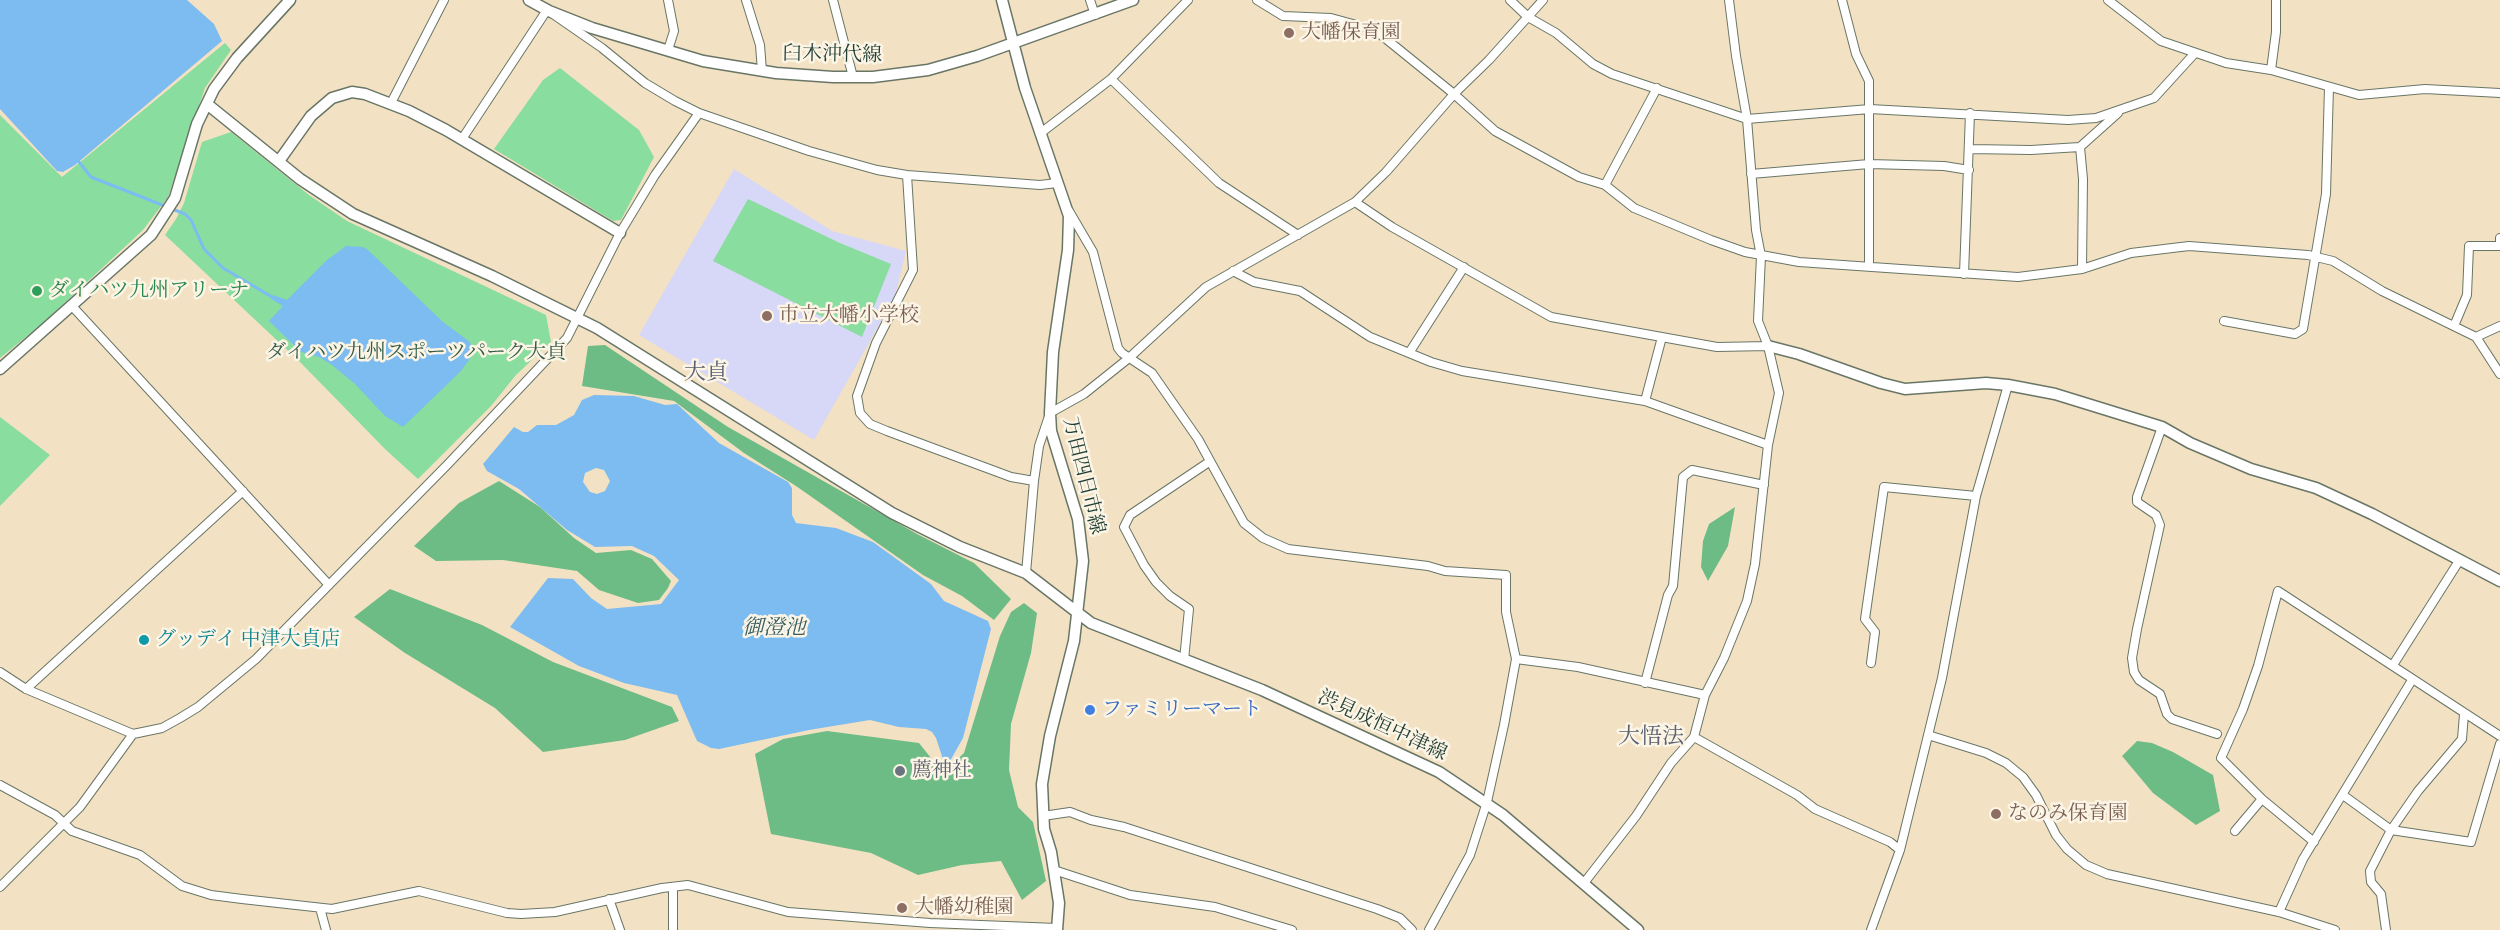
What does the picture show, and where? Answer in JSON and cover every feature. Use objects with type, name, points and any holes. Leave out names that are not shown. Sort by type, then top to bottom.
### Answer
[{"type":"street","points":[[0,369],[136,250],[160,223],[175,198],[194,132],[207,104],[226,72],[290,0]]},
{"type":"street","points":[[391,103],[444,0]]},
{"type":"street","name":"臼木沖代線","points":[[529,0],[547,10],[592,28],[703,61],[762,71],[853,77],[928,69],[1012,43],[1133,0]]},
{"type":"street","points":[[668,0],[674,31],[668,50]]},
{"type":"street","points":[[746,0],[760,45],[762,71]]},
{"type":"street","points":[[833,0],[853,77]]},
{"type":"street","name":"万田四日市線","points":[[1002,0],[1012,43],[1057,183],[1067,207],[1068,250],[1053,352],[1050,413],[1052,431],[1073,500],[1082,544],[1083,576],[1074,640],[1044,765],[1042,816],[1059,903],[1057,929]]},
{"type":"street","points":[[1090,0],[1095,15]]},
{"type":"street","points":[[1042,132],[1111,79],[1188,0]]},
{"type":"street","points":[[1257,0],[1283,16],[1331,18],[1375,30],[1454,94],[1495,131],[1579,177],[1605,185],[1634,208],[1711,240],[1761,256],[1800,262],[2018,277],[2082,269],[2131,253],[2189,246],[2316,257],[2333,261],[2382,291],[2476,337],[2500,374]]},
{"type":"street","points":[[1510,0],[1528,17],[1556,33],[1593,64],[1612,74],[1627,81],[1657,88],[1747,119],[1870,109],[2068,120],[2096,118],[2154,98],[2195,52]]},
{"type":"street","points":[[1026,573],[1039,446],[1050,413],[1084,394],[1129,358],[1206,288],[1355,202],[1386,172],[1454,94],[1543,0]]},
{"type":"street","points":[[1584,883],[1636,816],[1671,763],[1694,737],[1705,695],[1724,658],[1747,601],[1755,564],[1768,445],[1779,393],[1768,346],[1758,321],[1761,256],[1756,230],[1747,119],[1736,56],[1730,0]]},
{"type":"street","points":[[1842,0],[1856,54],[1869,81],[1869,266]]},
{"type":"street","points":[[2108,0],[2161,41],[2226,63],[2271,70],[2365,96],[2425,89],[2500,93]]},
{"type":"street","points":[[2271,70],[2276,38],[2276,0]]},
{"type":"street","points":[[462,139],[547,10],[602,48],[645,83],[699,113],[837,160],[908,175],[1040,185],[1057,183]]},
{"type":"street","points":[[1111,79],[1218,183],[1298,235]]},
{"type":"street","points":[[2224,321],[2295,334],[2301,332],[2305,322],[2326,194],[2329,87]]},
{"type":"street","points":[[1605,185],[1657,88]]},
{"type":"street","points":[[279,162],[311,117],[332,98],[352,92],[391,103],[462,139],[620,233]]},
{"type":"street","name":"渋見成恒中津線","points":[[207,104],[324,196],[353,214],[492,276],[597,328],[892,513],[960,547],[1026,573],[1091,623],[1262,690],[1410,757],[1487,802],[1638,930]]},
{"type":"street","points":[[1970,149],[2031,150],[2080,147],[2119,111]]},
{"type":"street","points":[[0,672],[26,689],[133,734],[162,728],[198,707],[256,658],[329,585],[537,372],[567,338],[620,233],[655,175],[699,113]]},
{"type":"street","points":[[1964,274],[1970,113]]},
{"type":"street","points":[[2080,147],[2083,179],[2082,269]]},
{"type":"street","points":[[1751,174],[1869,165],[1944,166],[1969,170]]},
{"type":"street","points":[[908,175],[913,270],[876,342],[857,396],[860,413],[870,424],[887,431],[1011,477],[1034,481]]},
{"type":"street","points":[[1355,202],[1392,227],[1551,317],[1717,347],[1768,346],[1905,389],[1986,383],[2055,394],[2162,428],[2223,458],[2325,492],[2500,581]]},
{"type":"street","points":[[1067,207],[1093,252],[1118,348],[1152,373],[1198,440],[1244,523],[1263,538],[1288,549],[1428,566],[1445,571],[1506,575],[1506,612],[1516,658],[1487,802],[1470,855],[1429,930]]},
{"type":"street","points":[[2454,326],[2467,295],[2469,246],[2500,246],[2500,238]]},
{"type":"street","points":[[1409,353],[1464,267]]},
{"type":"street","points":[[1233,271],[1254,282],[1300,291],[1370,337],[1462,371],[1645,401],[1768,445]]},
{"type":"street","points":[[72,306],[329,585]]},
{"type":"street","points":[[2476,337],[2500,326]]},
{"type":"street","points":[[1645,401],[1662,337]]},
{"type":"street","points":[[1871,930],[1900,850],[1942,678],[1976,496],[2008,385]]},
{"type":"street","points":[[2162,428],[2137,497],[2137,502],[2157,515],[2160,525],[2137,629],[2132,658],[2134,672],[2139,680],[2160,694],[2167,714],[2172,719],[2217,734]]},
{"type":"street","points":[[1184,660],[1188,609],[1156,582],[1144,565],[1124,527],[1130,515],[1209,462]]},
{"type":"street","points":[[1645,683],[1668,595],[1674,585],[1683,477],[1692,470],[1764,485]]},
{"type":"street","points":[[1871,663],[1875,632],[1866,619],[1884,487],[1976,496]]},
{"type":"street","points":[[26,689],[243,491]]},
{"type":"street","points":[[2394,665],[2459,561]]},
{"type":"street","points":[[2314,842],[2262,799],[2221,758],[2243,709],[2258,666],[2278,591],[2500,736]]},
{"type":"street","points":[[1516,658],[1578,668],[1705,695]]},
{"type":"street","points":[[2279,912],[2303,859],[2412,680]]},
{"type":"street","points":[[2386,930],[2382,894],[2371,882],[2370,871],[2391,830],[2418,791],[2462,739],[2464,714]]},
{"type":"street","points":[[0,887],[86,799],[133,734]]},
{"type":"street","points":[[1928,735],[1986,753],[2006,763],[2024,777],[2056,834],[2067,849],[2086,865],[2107,874],[2279,912],[2335,930]]},
{"type":"street","points":[[1694,737],[1797,795],[1815,809],[1890,842],[1900,850]]},
{"type":"street","points":[[2343,795],[2391,830],[2471,842],[2500,744]]},
{"type":"street","points":[[0,784],[46,810],[72,831],[140,855],[173,880],[191,890],[320,908],[349,907],[419,891],[507,913],[555,912],[609,899],[688,885],[788,912],[930,923],[1057,929]]},
{"type":"street","points":[[2235,831],[2262,799]]},
{"type":"street","points":[[1042,816],[1070,812],[1090,820],[1124,827],[1377,909],[1400,918],[1412,930]]},
{"type":"street","points":[[1054,870],[1130,895],[1215,908],[1292,930]]},
{"type":"street","points":[[673,887],[673,930]]},
{"type":"street","points":[[609,899],[620,930]]},
{"type":"street","points":[[320,908],[327,930]]},
{"type":"shaded area","name":"市立大幡小学校","points":[[734,169],[832,231],[906,251],[895,297],[814,440],[639,335]]},
{"type":"green space","points":[[225,43],[231,50],[205,88],[168,197],[143,230],[42,324],[0,358],[0,115],[62,177]]},
{"type":"green space","points":[[560,68],[639,130],[654,157],[621,220],[613,221],[494,149],[543,80]]},
{"type":"green space","name":"ダイハツ九州スポーツパーク大貞","points":[[231,132],[309,195],[347,221],[546,315],[551,342],[516,375],[491,406],[418,479],[386,450],[300,362],[165,235],[184,203],[202,142]]},
{"type":"green space","points":[[748,199],[840,243],[891,264],[862,337],[713,261]]},
{"type":"green space","points":[[605,345],[728,427],[917,534],[974,563],[1011,599],[994,620],[962,596],[923,575],[796,486],[744,453],[674,401],[582,386],[588,346]]},
{"type":"green space","points":[[0,417],[50,455],[0,506]]},
{"type":"green space","points":[[499,481],[540,507],[574,538],[596,553],[631,550],[652,559],[671,581],[668,588],[659,600],[638,603],[599,590],[577,571],[503,560],[436,561],[414,546],[459,503]]},
{"type":"green space","points":[[1735,507],[1728,546],[1708,581],[1701,567],[1703,541],[1709,524]]},
{"type":"green space","points":[[390,589],[482,625],[553,662],[672,707],[679,721],[625,740],[543,752],[495,708],[405,653],[354,617]]},
{"type":"green space","points":[[1024,603],[1037,613],[1031,653],[1011,724],[1009,770],[1018,807],[1033,822],[1046,881],[1022,900],[1001,861],[962,865],[918,875],[871,853],[771,834],[755,754],[783,739],[827,731],[919,743],[943,773],[964,753],[1000,636],[1011,612]]},
{"type":"green space","points":[[2137,741],[2152,743],[2173,752],[2213,775],[2220,811],[2196,825],[2153,793],[2122,756]]},
{"type":"water","points":[[0,0],[187,0],[214,24],[222,41],[75,165],[63,172],[57,171],[0,109]]},
{"type":"water","points":[[346,246],[363,247],[368,250],[443,322],[470,342],[472,350],[469,360],[461,371],[403,427],[385,416],[355,384],[332,365],[319,357],[301,352],[269,321],[283,306],[271,299],[273,295],[287,300],[327,260]]},
{"type":"water","name":"御澄池","points":[[594,395],[634,396],[665,405],[677,404],[719,443],[788,482],[792,488],[792,515],[796,523],[836,528],[873,542],[931,584],[944,601],[988,621],[991,629],[963,738],[950,761],[945,765],[932,732],[926,729],[899,727],[870,720],[719,749],[711,748],[697,741],[677,695],[624,683],[579,666],[510,627],[548,578],[573,579],[591,598],[607,609],[661,604],[679,580],[654,556],[632,546],[595,547],[567,530],[519,489],[487,471],[483,464],[514,427],[528,432],[537,425],[556,425],[574,415],[582,400]],"holes":[[[596,468],[604,470],[610,481],[605,491],[597,494],[590,492],[583,482],[585,473]]]},
{"type":"waterway","points":[[79,162],[91,177],[185,214],[191,220],[204,249],[223,268],[272,297]]},
{"type":"place","name":"大幡保育園","points":[[1289,33]]},
{"type":"place","name":"ダイハツ九州アリーナ","points":[[37,291]]},
{"type":"place","name":"市立大幡小学校","points":[[767,316]]},
{"type":"place","name":"グッデイ 中津大貞店","points":[[144,640]]},
{"type":"place","name":"ファミリーマート","points":[[1090,710]]},
{"type":"place","name":"薦神社","points":[[900,771]]},
{"type":"place","name":"なのみ保育園","points":[[1996,814]]},
{"type":"place","name":"大幡幼稚園","points":[[902,908]]},
{"type":"district","name":"大貞","points":[[706,373]]},
{"type":"district","name":"大悟法","points":[[1651,737]]}]
